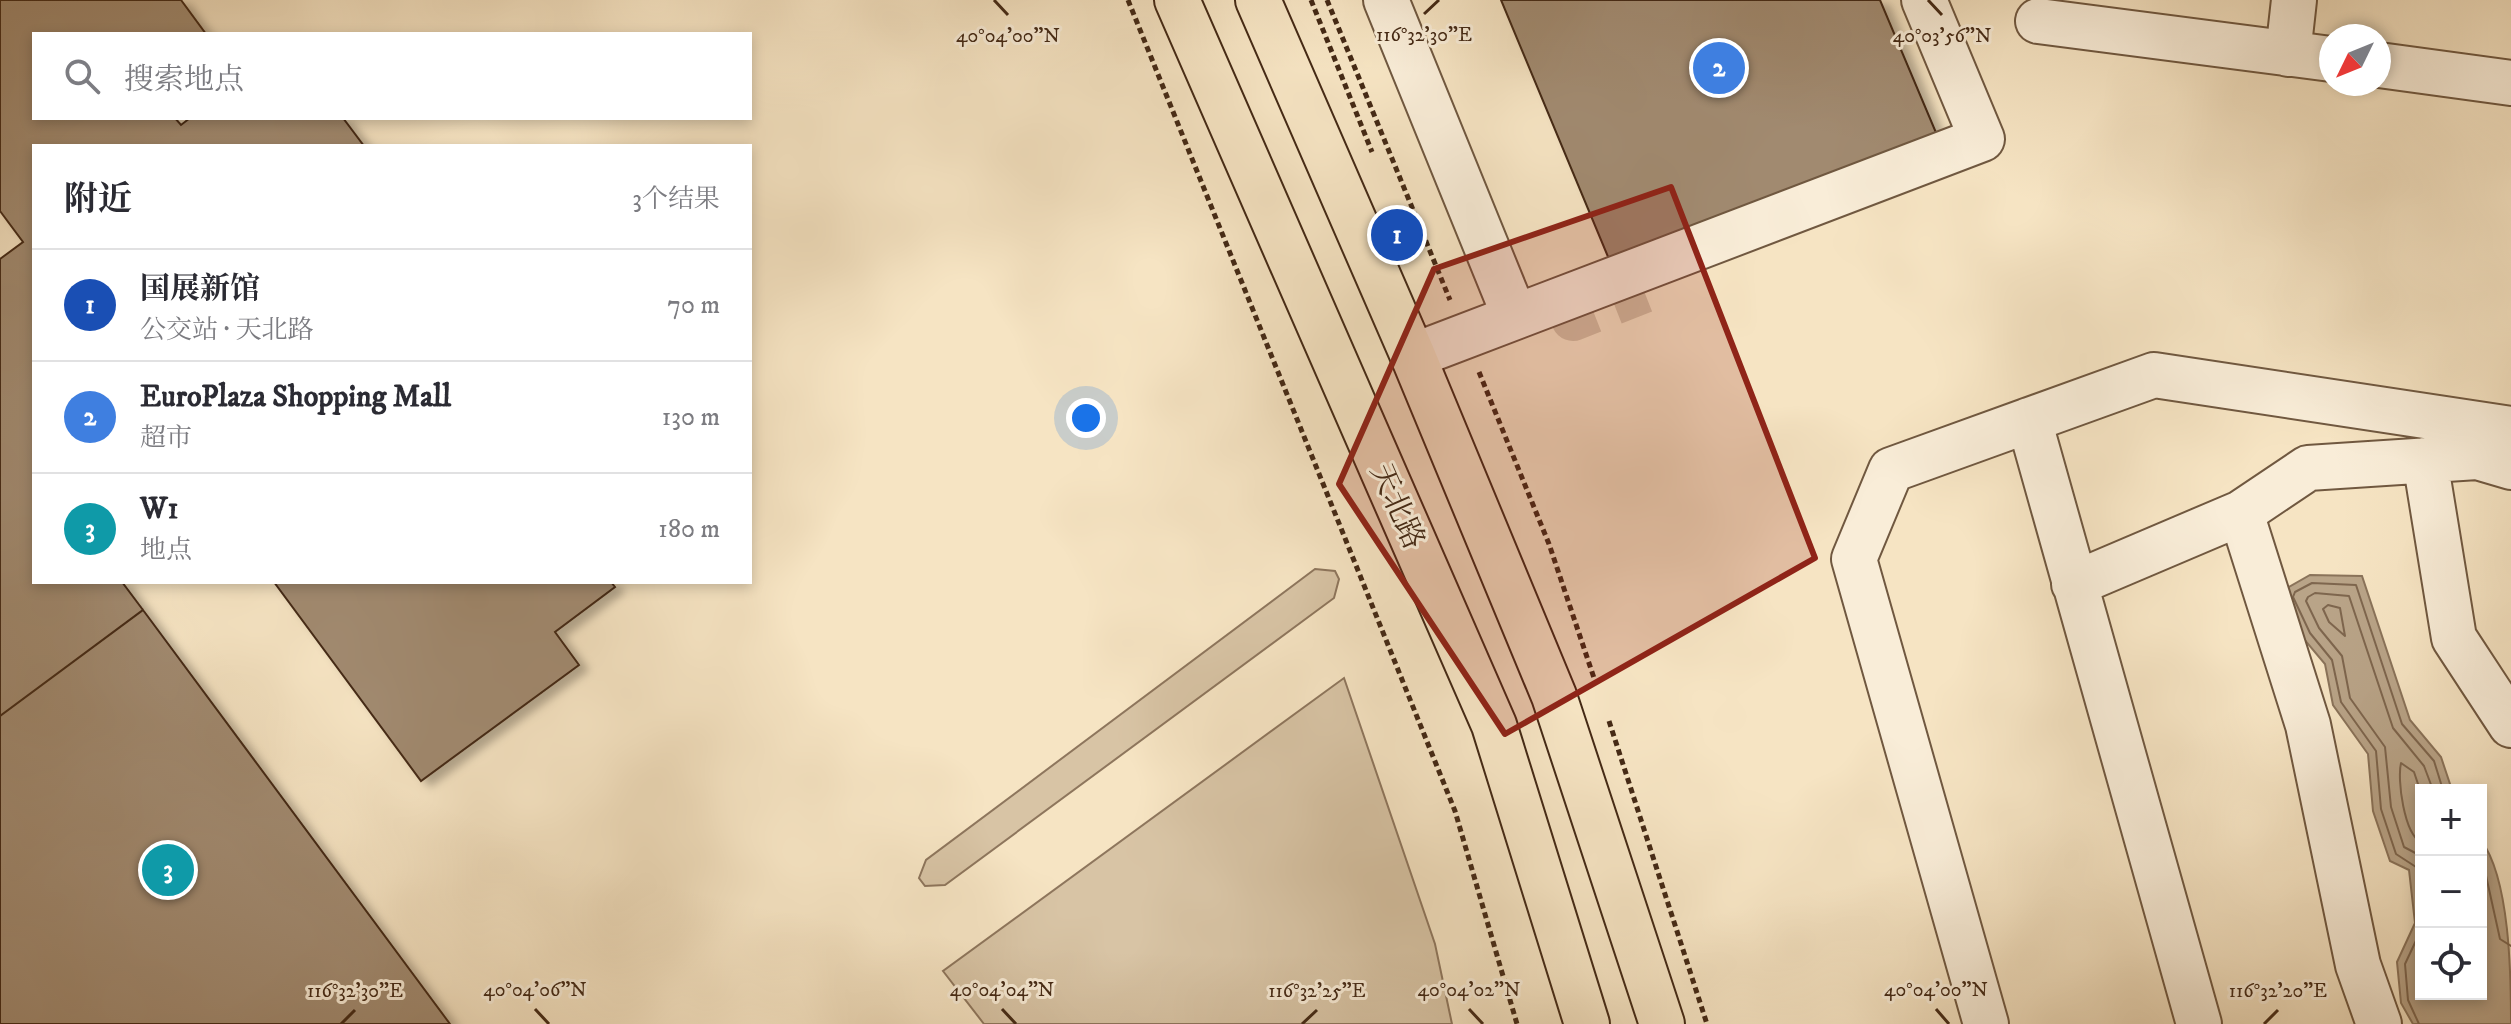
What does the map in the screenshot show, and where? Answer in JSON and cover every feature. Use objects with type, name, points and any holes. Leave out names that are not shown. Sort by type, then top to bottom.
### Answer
[{"type":"main road","name":"天北路","points":[[1177,0],[1494,725],[1587,1024]]},
{"type":"main road","points":[[1258,0],[1413,356],[1554,696],[1662,1024]]},
{"type":"street","points":[[1386,0],[1515,317]]},
{"type":"street","points":[[1413,356],[1982,139],[1924,0]]},
{"type":"street","points":[[2288,54],[2294,0]]},
{"type":"street","points":[[2038,21],[2319,58]]},
{"type":"street","points":[[2391,67],[2511,83]]},
{"type":"street","points":[[1986,1024],[1854,559],[1891,470],[2154,375],[2511,429]]},
{"type":"street","points":[[2029,420],[2199,1024]]},
{"type":"street","points":[[2074,584],[2241,513],[2308,468],[2477,457],[2511,467]]},
{"type":"street","points":[[2425,460],[2454,638],[2511,725]]},
{"type":"street","points":[[2241,513],[2308,725],[2358,965],[2379,1024]]},
{"type":"path","points":[[1128,0],[1455,811],[1517,1024]]},
{"type":"path","points":[[1327,0],[1549,544],[1600,695]]},
{"type":"path","points":[[1605,710],[1707,1024]]},
{"type":"highlighted area","points":[[1671,187],[1815,558],[1505,734],[1339,484],[1434,269]]},
{"type":"shaded area","points":[[1315,569],[1335,571],[1339,579],[1334,598],[945,885],[925,886],[919,878],[926,860]]},
{"type":"shaded area","points":[[1344,678],[1435,944],[1452,1024],[984,1024],[943,971]]},
{"type":"water","points":[[2310,575],[2362,576],[2410,720],[2441,757],[2450,784],[2415,784],[2415,923],[2409,870],[2390,861],[2373,811],[2368,754],[2333,705],[2325,664],[2303,638],[2282,591]]},
{"type":"water","points":[[2487,850],[2498,878],[2507,928],[2511,1024],[2413,1024],[2401,1003],[2397,962],[2415,923],[2415,1000],[2487,1000]]},
{"type":"building","points":[[0,0],[181,0],[205,32],[32,32],[32,120],[177,120],[181,125],[187,120],[344,120],[362,144],[32,144],[32,584],[124,584],[143,610],[0,716],[0,259],[23,242],[0,211]]},
{"type":"building","points":[[1501,0],[1880,0],[1937,135],[1611,264]]},
{"type":"building","points":[[275,584],[613,584],[615,587],[555,632],[579,665],[421,781]]},
{"type":"building","points":[[143,610],[450,1024],[0,1024],[0,716]]},
{"type":"tunnel","points":[[1563,299],[1573,319],[1644,291]]},
{"type":"place","name":"EuroPlaza Shopping Mall","points":[[1719,68]]},
{"type":"place","name":"国展新馆","points":[[1397,235]]},
{"type":"place","name":"W1","points":[[168,870]]}]
